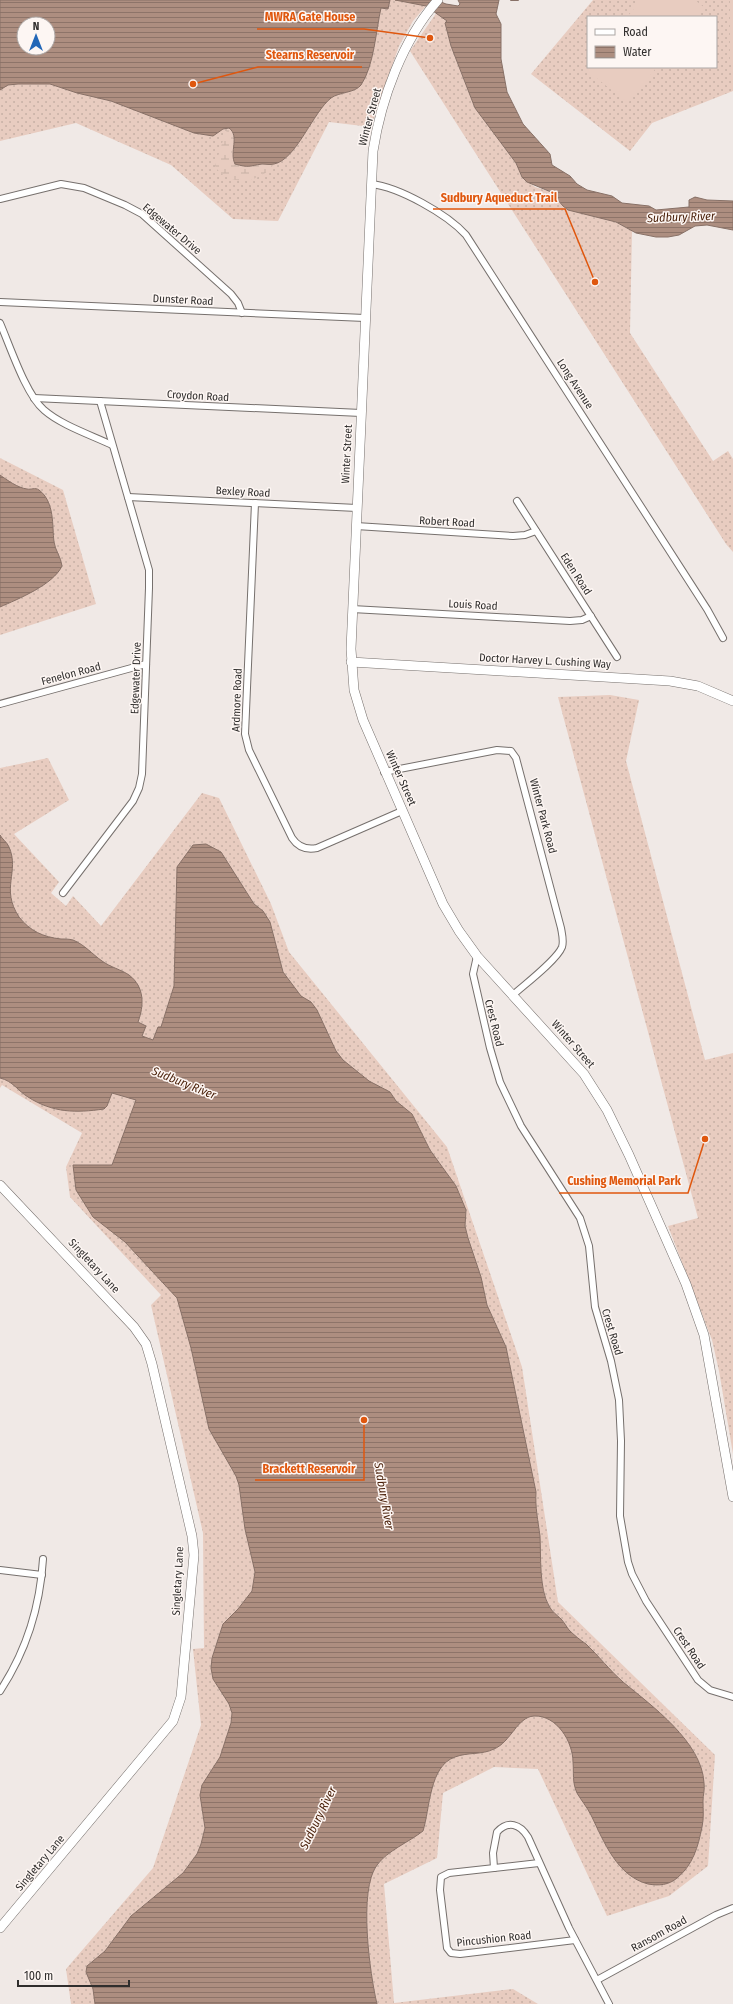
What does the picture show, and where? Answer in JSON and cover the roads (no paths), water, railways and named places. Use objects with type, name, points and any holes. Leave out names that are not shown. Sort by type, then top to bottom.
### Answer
[{"type":"main road","name":"Winter Street","points":[[438,0],[425,16],[404,49],[383,110],[374,145],[352,609],[351,662],[357,705],[384,772],[443,904],[459,931],[477,956],[575,1063],[600,1098],[621,1138],[683,1279],[699,1321],[707,1350],[733,1498]]},
{"type":"main road","name":"Doctor Harvey L. Cushing Way","points":[[351,662],[670,680],[698,686],[733,702]]},
{"type":"main road","name":"Singletary Lane","points":[[0,1184],[127,1319],[146,1344],[190,1528],[194,1555],[181,1697],[174,1721],[0,1928]]},
{"type":"street","name":"Edgewater Drive","points":[[0,199],[68,184],[84,188],[125,205],[150,220],[231,294],[238,303],[242,313]]},
{"type":"street","name":"Long Avenue","points":[[371,184],[386,188],[432,208],[448,218],[466,235],[707,609],[723,638]]},
{"type":"street","name":"Dunster Road","points":[[0,302],[365,318]]},
{"type":"street","points":[[0,323],[34,398],[43,409],[54,417],[112,444]]},
{"type":"street","name":"Croydon Road","points":[[34,398],[361,413]]},
{"type":"street","name":"Edgewater Drive","points":[[63,893],[133,801],[139,788],[142,774],[149,570],[100,401]]},
{"type":"street","name":"Bexley Road","points":[[128,497],[357,508]]},
{"type":"street","name":"Eden Road","points":[[517,501],[617,657]]},
{"type":"street","name":"Ardmore Road","points":[[255,503],[246,734],[250,752],[292,838],[303,848],[317,848],[402,811]]},
{"type":"street","name":"Robert Road","points":[[356,526],[513,536],[525,535],[536,531]]},
{"type":"street","name":"Louis Road","points":[[352,609],[570,621],[582,620],[591,616]]},
{"type":"street","name":"Fenelon Road","points":[[0,704],[146,664]]},
{"type":"street","name":"Winter Park Road","points":[[384,772],[497,750],[511,751],[516,758],[559,920],[563,941],[561,948],[554,958],[513,995]]},
{"type":"street","name":"Crest Road","points":[[477,956],[473,970],[474,979],[490,1048],[500,1082],[521,1126],[580,1218],[589,1246],[594,1307],[611,1361],[619,1400],[621,1441],[620,1516],[623,1538],[632,1574],[646,1601],[698,1680],[710,1690],[733,1697]]},
{"type":"street","points":[[0,1690],[18,1660],[29,1636],[38,1604],[43,1560]]},
{"type":"street","points":[[0,1570],[42,1575]]},
{"type":"street","points":[[494,1868],[493,1853],[497,1832],[504,1826],[510,1824],[520,1827],[525,1831],[575,1940],[609,2004]]},
{"type":"street","name":"Pincushion Road","points":[[539,1863],[449,1873],[441,1877],[440,1890],[447,1948],[451,1953],[460,1954],[575,1940]]},
{"type":"street","name":"Ransom Road","points":[[597,1980],[716,1915],[733,1908]]},
{"type":"water","points":[[0,0],[390,0],[388,9],[381,8],[372,58],[361,85],[355,90],[331,98],[324,105],[290,154],[282,161],[274,164],[246,166],[235,164],[233,159],[234,135],[229,128],[223,129],[213,136],[194,133],[111,101],[77,93],[50,84],[8,85],[0,90]]},
{"type":"water","name":"Sudbury River","points":[[395,0],[436,0],[446,4],[458,6],[460,4],[458,0],[499,0],[496,14],[501,24],[501,59],[507,92],[523,124],[550,154],[552,165],[570,176],[577,184],[587,190],[612,196],[622,203],[649,206],[656,210],[689,207],[689,200],[695,197],[707,200],[733,201],[733,230],[707,225],[695,226],[679,235],[656,237],[636,233],[616,222],[568,210],[551,192],[527,182],[522,177],[516,163],[475,108],[451,46],[445,23],[447,21],[426,6]]},
{"type":"water","points":[[0,475],[20,487],[38,489],[44,495],[48,501],[52,514],[53,536],[62,566],[51,579],[34,591],[0,607]]},
{"type":"water","name":"Sudbury River","points":[[0,835],[8,845],[12,856],[13,864],[10,889],[14,907],[19,917],[32,930],[54,938],[73,940],[85,947],[105,963],[129,975],[138,985],[142,997],[138,1022],[146,1026],[142,1036],[153,1040],[158,1027],[161,1027],[174,986],[177,867],[193,845],[206,844],[221,852],[254,904],[263,911],[270,922],[283,972],[301,996],[311,1002],[317,1010],[336,1051],[343,1060],[369,1081],[390,1092],[396,1101],[412,1114],[430,1150],[456,1186],[466,1210],[465,1226],[481,1277],[487,1305],[506,1347],[536,1492],[542,1582],[549,1606],[569,1630],[586,1644],[618,1678],[674,1726],[695,1753],[701,1768],[704,1783],[703,1820],[697,1848],[683,1873],[671,1882],[656,1885],[648,1884],[637,1880],[620,1866],[607,1847],[575,1789],[572,1754],[567,1738],[550,1720],[542,1717],[528,1717],[518,1725],[500,1746],[485,1752],[460,1755],[446,1762],[440,1769],[435,1779],[423,1831],[386,1855],[377,1865],[371,1877],[368,1893],[367,1933],[371,1974],[377,2004],[95,2004],[93,1989],[86,1972],[87,1966],[105,1951],[131,1916],[183,1873],[197,1854],[201,1844],[205,1828],[200,1795],[202,1785],[220,1757],[231,1723],[232,1713],[229,1704],[213,1679],[211,1668],[212,1658],[223,1624],[238,1609],[252,1591],[255,1572],[245,1529],[239,1485],[236,1476],[209,1429],[191,1348],[177,1298],[125,1242],[93,1217],[76,1190],[73,1165],[112,1165],[136,1100],[112,1093],[107,1106],[104,1109],[74,1111],[56,1109],[46,1106],[24,1095],[8,1081],[0,1078]]},
{"type":"waterway","points":[[511,0],[518,0]]},
{"type":"place","name":"MWRA Gate House","points":[[430,38]]},
{"type":"place","name":"Stearns Reservoir","points":[[193,84]]},
{"type":"place","name":"Sudbury Aqueduct Trail","points":[[595,282]]},
{"type":"place","name":"Cushing Memorial Park","points":[[705,1139]]},
{"type":"place","name":"Brackett Reservoir","points":[[364,1420]]}]
